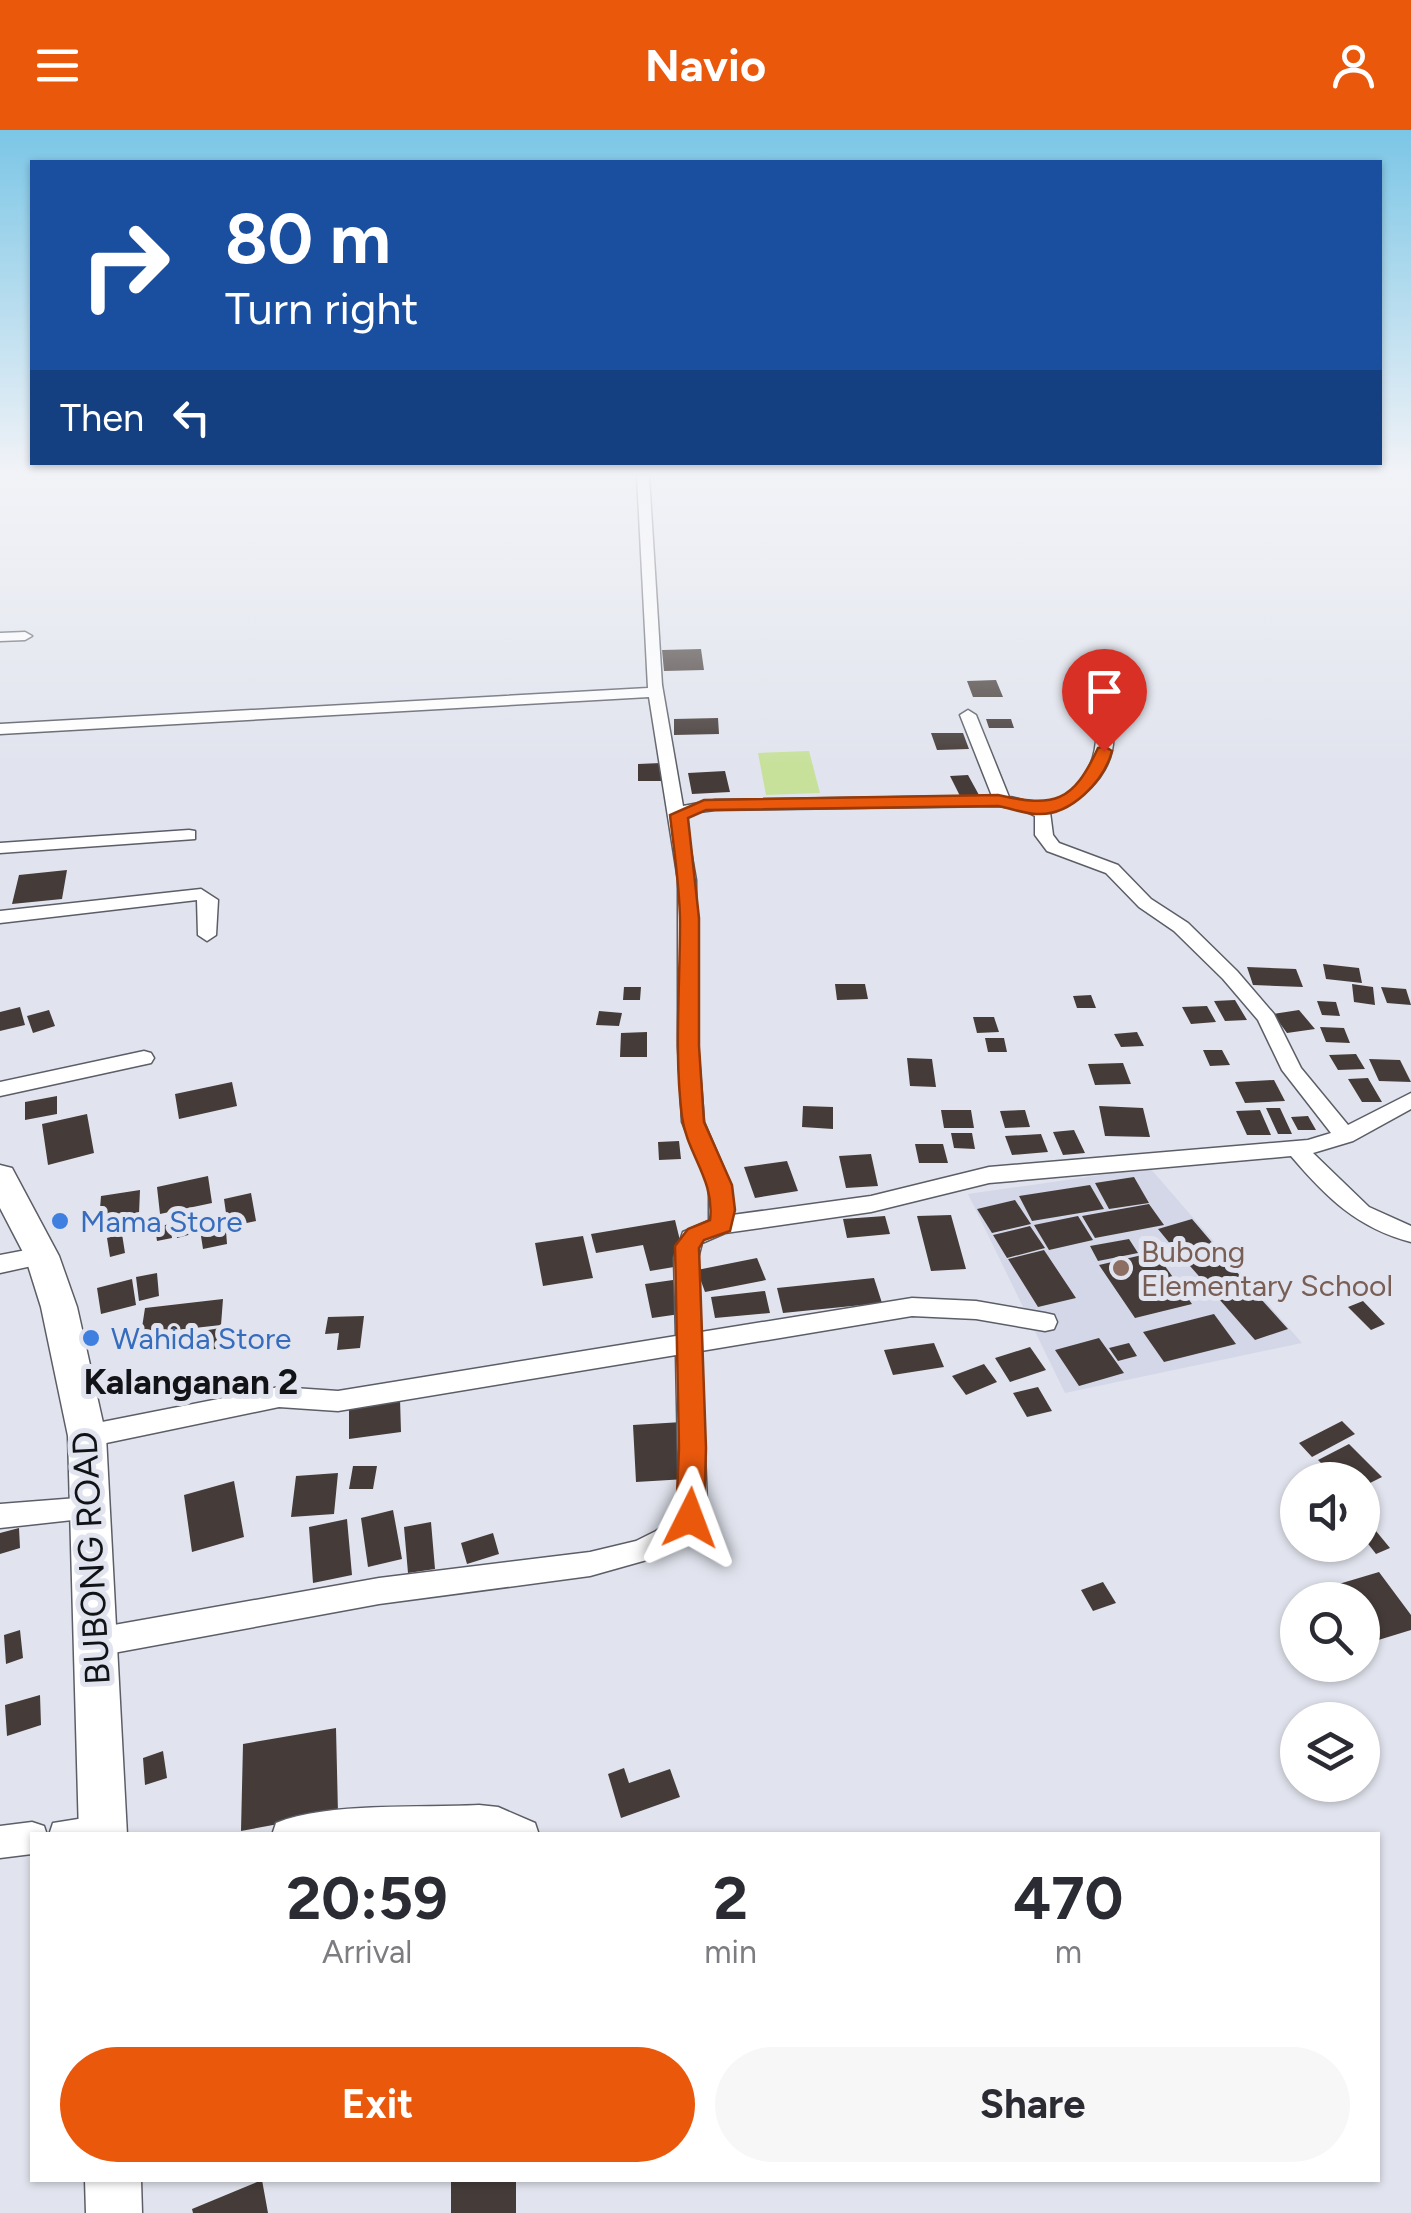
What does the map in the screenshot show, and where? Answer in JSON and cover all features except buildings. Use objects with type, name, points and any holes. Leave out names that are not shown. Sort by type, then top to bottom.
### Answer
[{"type":"main road","name":"BUBONG ROAD","points":[[0,1176],[42,1256],[59,1307],[87,1436],[97,1642],[90,1832]]},
{"type":"main road","points":[[113,2182],[114,2213]]},
{"type":"street","points":[[649,573],[656,692],[679,815],[690,918],[688,1046],[693,1122],[720,1185],[722,1225]]},
{"type":"street","points":[[0,637],[25,636]]},
{"type":"street","points":[[0,730],[656,692]]},
{"type":"street","points":[[679,815],[694,806],[715,804],[1002,801],[1039,810],[1068,801],[1100,767],[1108,724],[1098,706]]},
{"type":"street","points":[[968,714],[1002,801]]},
{"type":"street","points":[[1039,810],[1044,834],[1053,847],[1112,870],[1145,904],[1181,927],[1230,975],[1267,1018],[1292,1070],[1345,1136]]},
{"type":"street","points":[[0,848],[189,835]]},
{"type":"street","points":[[0,916],[201,894],[209,900],[207,935]]},
{"type":"street","points":[[0,1089],[144,1058]]},
{"type":"street","points":[[97,1642],[378,1591],[590,1564],[657,1544],[683,1527],[693,1505],[687,1246],[696,1234],[722,1225],[871,1204],[989,1176],[1296,1149],[1345,1136],[1411,1100]]},
{"type":"street","points":[[1296,1149],[1361,1214],[1381,1226],[1411,1234]]},
{"type":"street","points":[[0,1264],[42,1256]]},
{"type":"street","points":[[87,1436],[279,1397],[298,1395],[332,1402],[912,1308],[976,1310],[1045,1322]]},
{"type":"street","points":[[0,1516],[90,1509]]},
{"type":"street","points":[[309,1832],[479,1822],[498,1823],[517,1832]]},
{"type":"street","points":[[0,1842],[30,1838]]},
{"type":"shaded area","name":"Bubong Elementary School","points":[[1150,1168],[1302,1343],[1065,1393],[968,1194]]},
{"type":"green space","points":[[809,751],[820,793],[766,795],[758,753]]},
{"type":"place","name":"Mama Store","points":[[60,1221]]},
{"type":"place","name":"Bubong Elementary School","points":[[1121,1268]]},
{"type":"place","name":"Wahida Store","points":[[91,1338]]},
{"type":"district","name":"Kalanganan 2","points":[[191,1382]]},
{"type":"route","points":[[690,1518],[693,1448],[687,1246],[696,1234],[722,1225],[723,1196],[693,1122],[688,1046],[690,918],[679,815],[704,805],[828,802],[998,800],[1039,810],[1072,798],[1100,767],[1104,751]]}]
